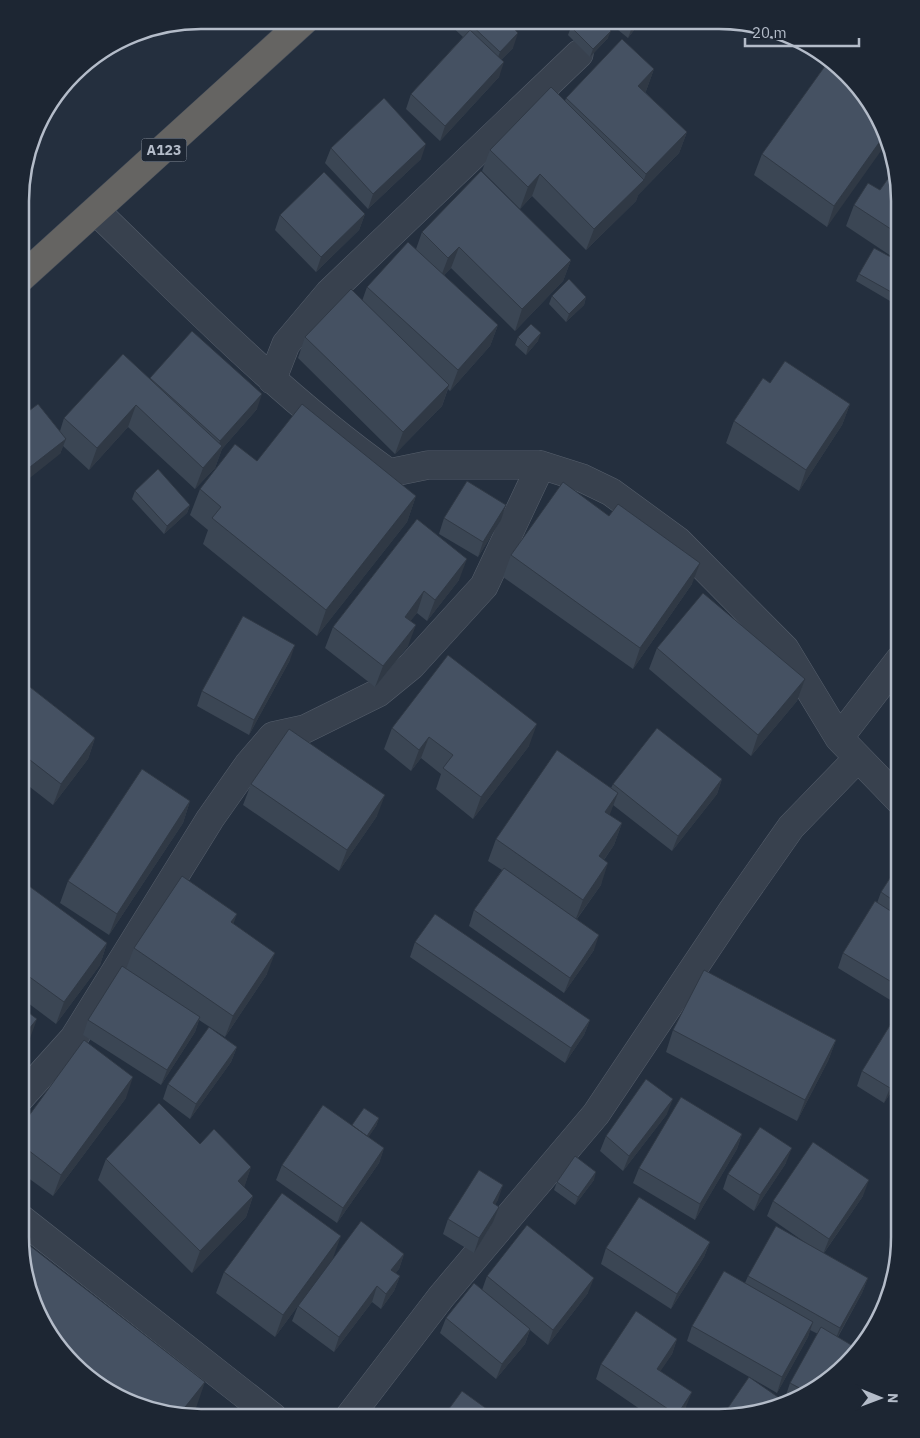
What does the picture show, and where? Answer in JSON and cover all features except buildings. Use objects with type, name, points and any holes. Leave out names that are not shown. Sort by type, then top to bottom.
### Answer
[{"type":"highway","name":"A123","points":[[29,271],[295,29]]},
{"type":"street","points":[[272,380],[286,344],[329,293],[578,54]]},
{"type":"street","points":[[96,211],[272,380],[355,449],[389,473],[428,465],[540,464],[582,478],[610,492],[678,541],[785,649],[839,738],[891,792]]},
{"type":"street","points":[[29,1088],[74,1038],[210,819],[248,765],[273,736],[305,728],[378,693],[411,666],[484,586],[540,464]]},
{"type":"street","points":[[839,738],[891,671]]},
{"type":"street","points":[[355,1409],[441,1296],[596,1114],[791,826],[858,758]]},
{"type":"street","points":[[29,1225],[263,1409]]}]
